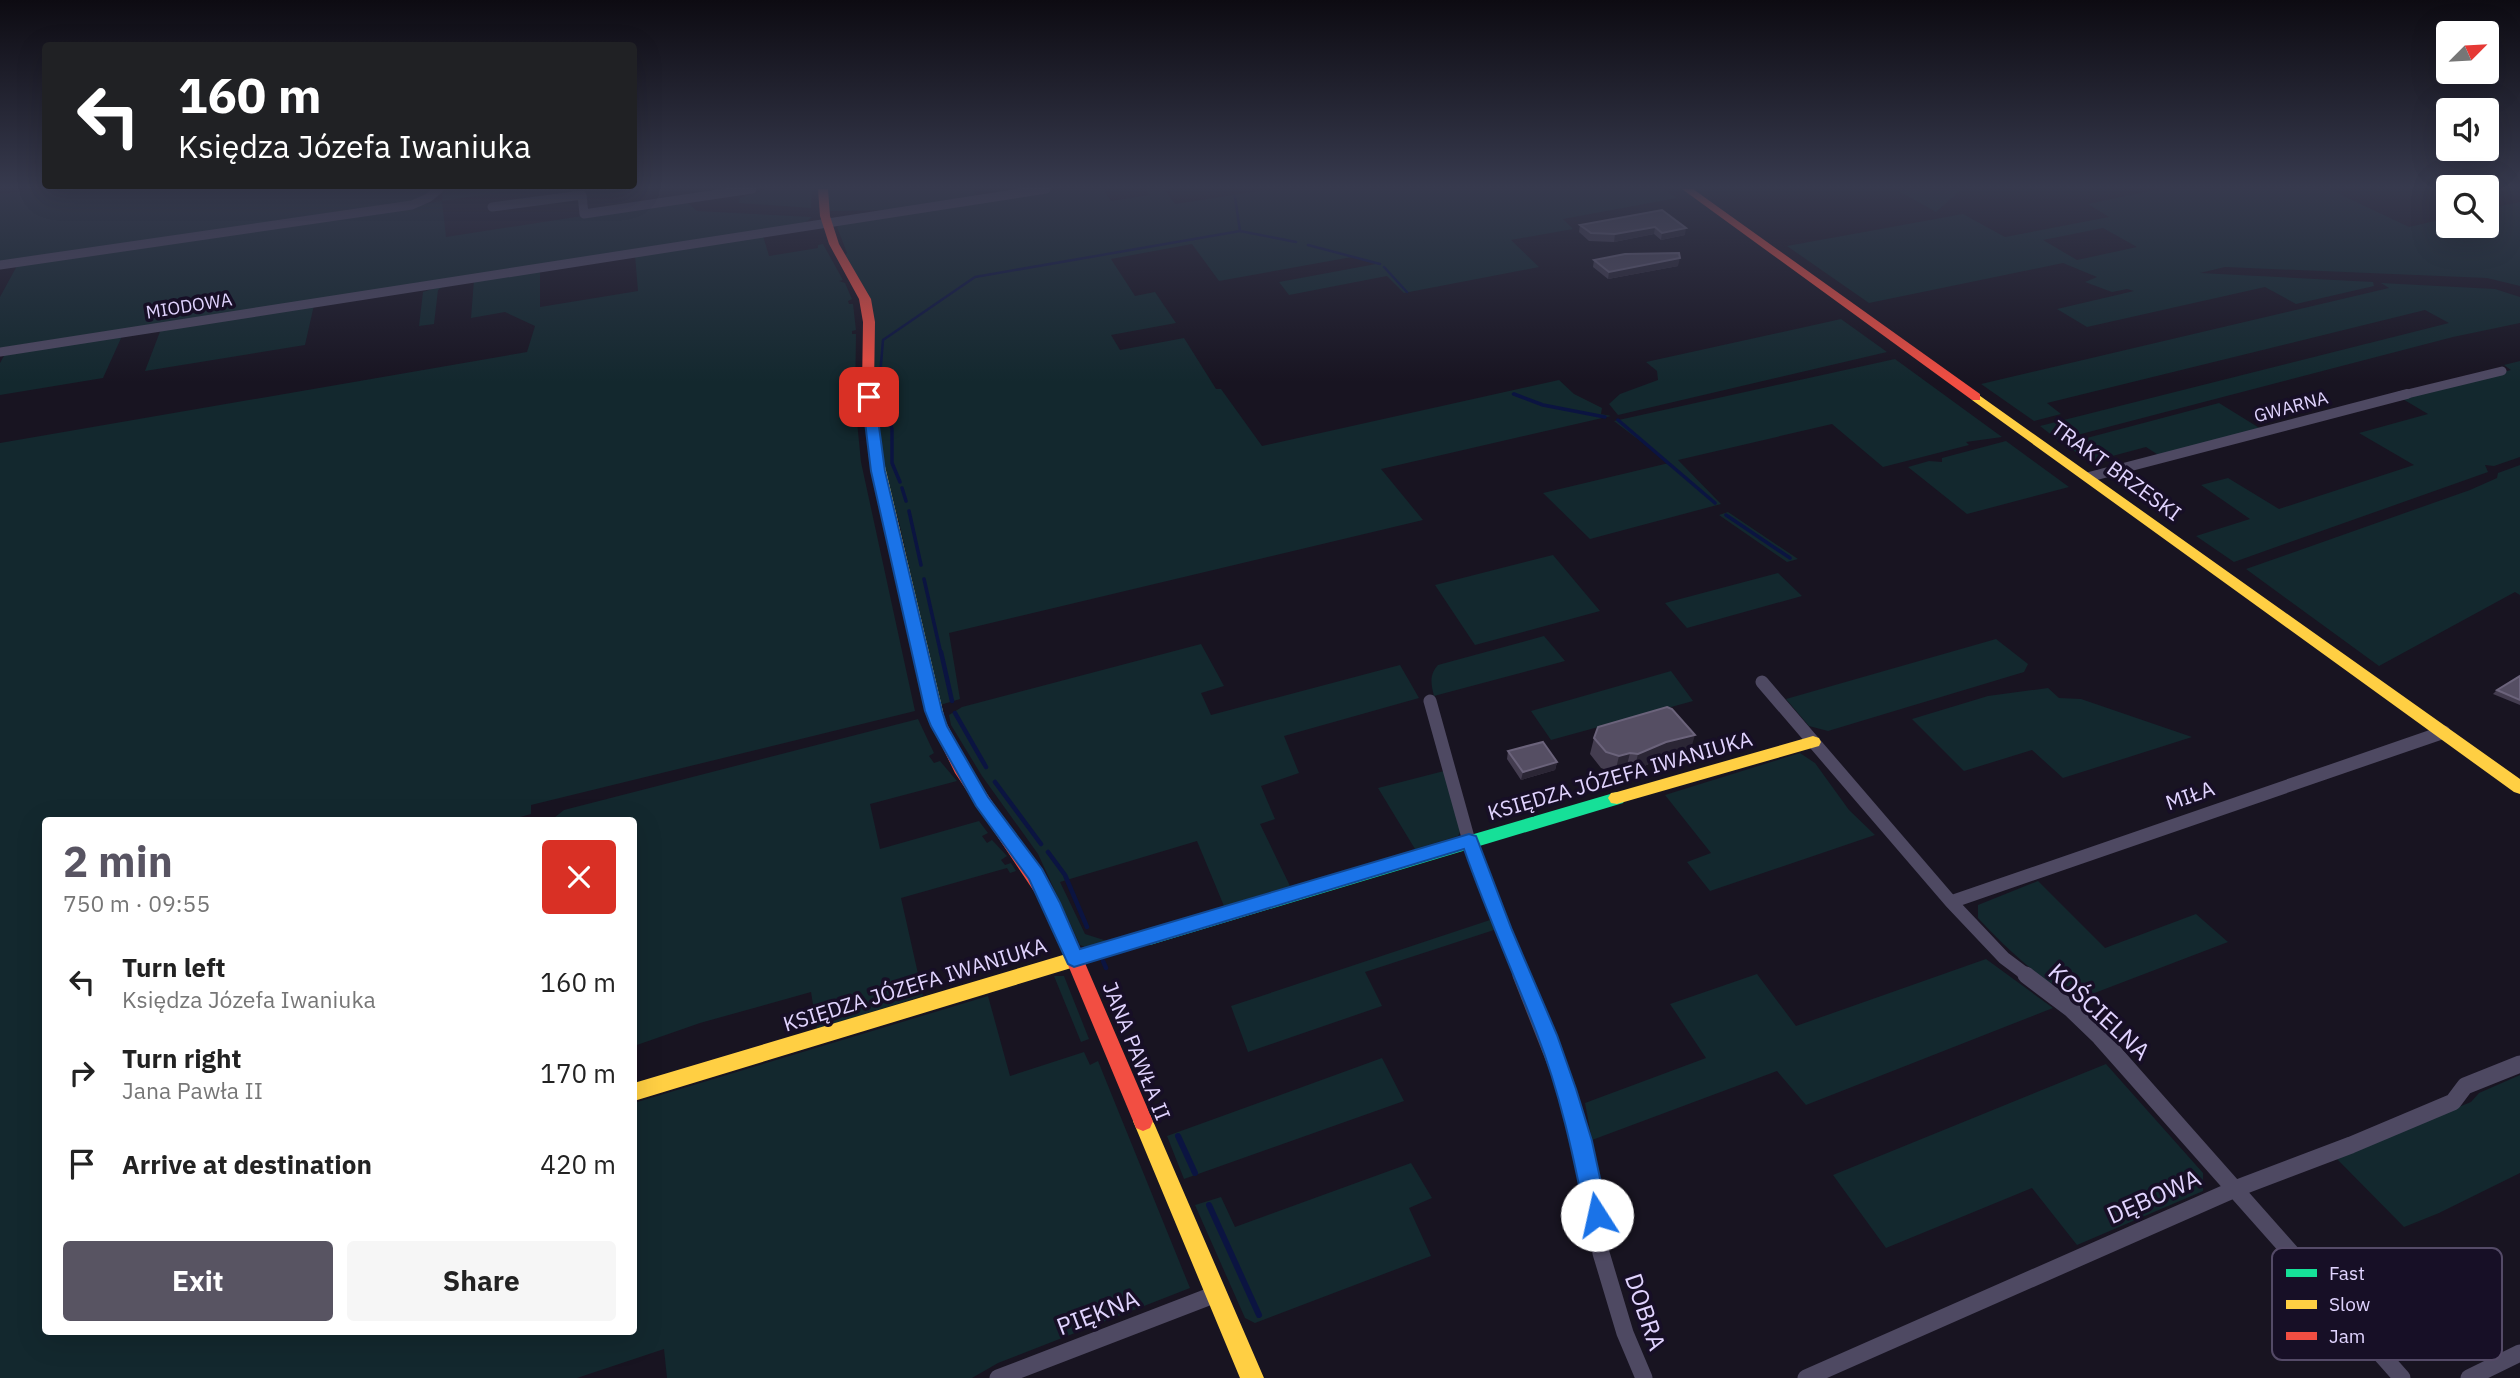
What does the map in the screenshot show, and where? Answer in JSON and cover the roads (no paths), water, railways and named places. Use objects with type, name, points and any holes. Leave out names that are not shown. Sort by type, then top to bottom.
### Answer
[{"type":"street","points":[[0,265],[80,253]]},
{"type":"street","name":"MIODOWA","points":[[0,352],[633,253]]},
{"type":"street","name":"JANA PAWŁA II","points":[[839,253],[865,299],[869,322],[868,387],[878,471],[933,711],[982,802],[1035,874],[1051,903],[1252,1378]]},
{"type":"street","name":"TRAKT BRZESKI","points":[[1777,253],[2520,788]]},
{"type":"street","name":"GWARNA","points":[[2089,477],[2310,418],[2502,371]]},
{"type":"street","name":"KOŚCIELNA","points":[[1762,682],[1951,902],[2004,958],[2071,1009],[2100,1037],[2287,1248]]},
{"type":"street","name":"DOBRA","points":[[1430,701],[1469,841],[1566,1089],[1594,1196],[1601,1253],[1625,1333],[1644,1378]]},
{"type":"street","name":"MIŁA","points":[[1951,902],[2444,732]]},
{"type":"street","name":"KSIĘDZA JÓZEFA IWANIUKA","points":[[637,1091],[1469,841],[1813,742]]},
{"type":"street","name":"DĘBOWA","points":[[1806,1378],[2235,1189],[2351,1145],[2453,1102],[2465,1086],[2520,1063]]},
{"type":"street","name":"PIĘKNA","points":[[998,1378],[1216,1294]]},
{"type":"street","points":[[2469,1378],[2520,1353]]},
{"type":"street","name":"KOŚCIELNA","points":[[2386,1360],[2402,1378]]},
{"type":"waterway","points":[[882,391],[880,376],[883,340],[975,277],[1111,253]]},
{"type":"waterway","points":[[1339,253],[1380,264]]},
{"type":"waterway","points":[[1384,267],[1407,292]]},
{"type":"waterway","points":[[1513,394],[1519,396]]},
{"type":"waterway","points":[[1514,394],[1543,405],[1605,417]]},
{"type":"waterway","points":[[884,401],[892,429],[892,463],[900,482]]},
{"type":"waterway","points":[[1618,420],[1715,503]]},
{"type":"waterway","points":[[902,488],[906,501]]},
{"type":"waterway","points":[[909,511],[921,565]]},
{"type":"waterway","points":[[1726,515],[1790,558]]},
{"type":"waterway","points":[[924,579],[941,654]]},
{"type":"waterway","points":[[941,652],[952,701]]},
{"type":"waterway","points":[[955,713],[986,767]]},
{"type":"waterway","points":[[995,782],[1041,844]]},
{"type":"waterway","points":[[1048,852],[1065,875],[1087,927]]},
{"type":"waterway","points":[[1103,961],[1106,968]]},
{"type":"waterway","points":[[1178,1136],[1195,1173]]},
{"type":"waterway","points":[[1209,1205],[1259,1315]]}]
